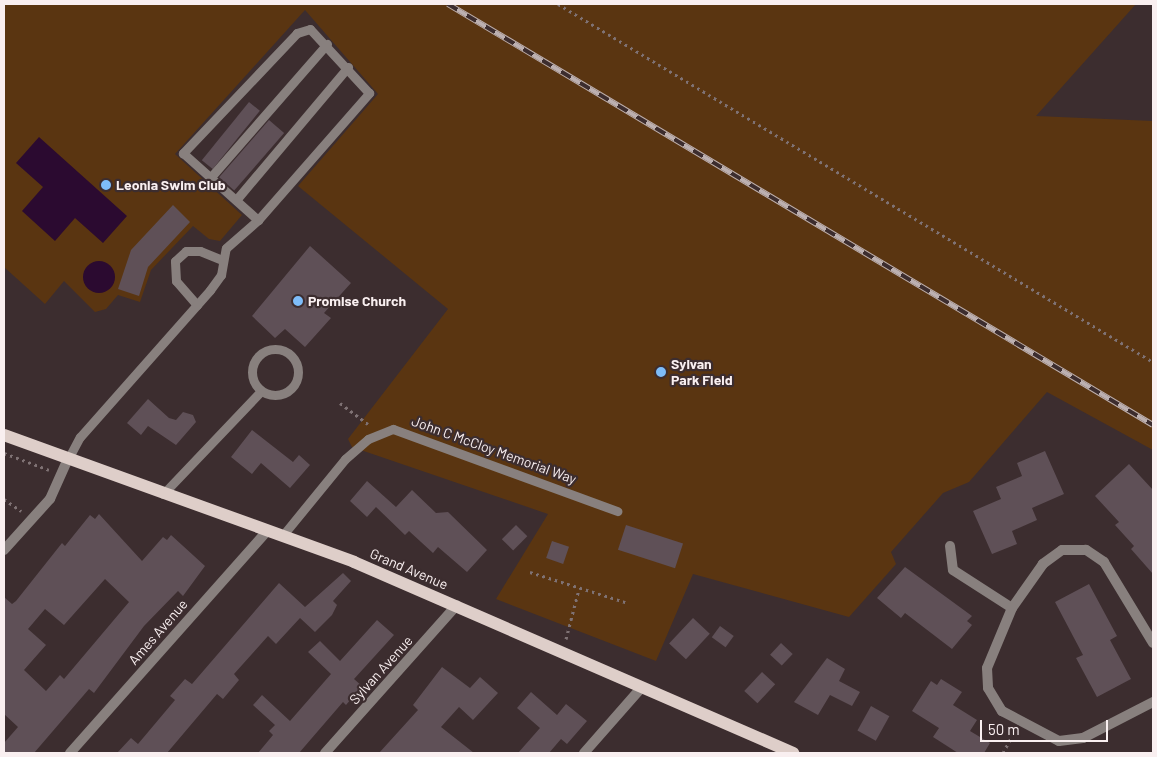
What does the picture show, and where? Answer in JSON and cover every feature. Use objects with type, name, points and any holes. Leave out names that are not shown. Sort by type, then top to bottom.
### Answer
[{"type":"main road","name":"Grand Avenue","points":[[4,434],[67,461],[283,535],[457,605],[793,753]]},
{"type":"street","points":[[4,550],[50,500],[67,461]]},
{"type":"street","name":"Ames Avenue","points":[[70,753],[268,530]]},
{"type":"street","points":[[950,546],[953,570],[1012,608]]},
{"type":"street","points":[[1153,643],[1104,562],[1086,550],[1053,554],[1012,608],[996,638],[988,688],[1002,711],[1018,722],[1071,742],[1153,702]]},
{"type":"street","name":"Sylvan Avenue","points":[[325,753],[457,605]]},
{"type":"street","points":[[584,753],[642,687]]},
{"type":"lane","points":[[67,461],[80,437],[197,305],[221,275],[222,260],[226,248],[258,220],[369,93],[327,44],[310,29],[297,32],[183,153],[258,220]]},
{"type":"lane","points":[[210,178],[327,44]]},
{"type":"lane","points":[[236,200],[348,68]]},
{"type":"lane","points":[[197,305],[176,281],[175,261],[193,251],[222,260]]},
{"type":"lane","points":[[273,348],[288,352],[299,371],[294,386],[275,396],[261,391],[252,377],[254,362],[273,348]]},
{"type":"lane","points":[[164,494],[261,391]]},
{"type":"lane","name":"John C McCloy Memorial Way","points":[[283,535],[345,460],[368,440],[393,429],[617,511]]},
{"type":"path","points":[[558,4],[1153,362]]},
{"type":"path","points":[[340,403],[368,424]]},
{"type":"path","points":[[4,453],[61,475]]},
{"type":"path","points":[[4,499],[32,518]]},
{"type":"path","points":[[530,572],[625,602]]},
{"type":"path","points":[[563,652],[579,589]]},
{"type":"path","points":[[1003,753],[1018,722]]},
{"type":"shaded area","points":[[4,4],[1136,4],[1036,116],[1153,121],[1153,450],[1047,392],[969,482],[943,493],[891,552],[896,564],[849,617],[693,574],[656,661],[496,599],[548,514],[352,447],[348,439],[448,309],[298,186],[378,94],[305,10],[175,154],[242,215],[220,241],[209,239],[193,226],[151,270],[140,302],[118,295],[106,309],[95,312],[64,281],[45,304],[4,267]]},
{"type":"shaded area","points":[[39,137],[127,216],[103,243],[75,218],[55,241],[22,211],[43,187],[16,163]]},
{"type":"shaded area","points":[[99,261],[105,262],[110,266],[114,271],[114,283],[110,288],[105,292],[99,293],[93,292],[88,288],[84,283],[83,277],[84,271],[88,266],[93,262]]},
{"type":"building","points":[[249,102],[260,111],[213,169],[202,160]]},
{"type":"building","points":[[269,120],[284,133],[234,190],[219,177]]},
{"type":"building","points":[[173,205],[190,222],[148,267],[139,296],[118,289],[131,250]]},
{"type":"building","name":"Promise Church","points":[[310,246],[351,283],[324,313],[331,318],[305,347],[285,329],[275,338],[252,316]]},
{"type":"building","points":[[148,399],[169,418],[176,420],[183,412],[193,415],[196,422],[176,445],[148,426],[141,435],[127,423]]},
{"type":"building","points":[[252,430],[293,462],[299,455],[310,465],[290,488],[261,463],[252,474],[231,457]]},
{"type":"building","points":[[1045,451],[1064,494],[1032,508],[1037,520],[1012,531],[1017,544],[992,554],[973,511],[1001,499],[996,487],[1022,476],[1017,463]]},
{"type":"building","points":[[1129,464],[1153,490],[1153,574],[1131,549],[1134,546],[1115,525],[1119,522],[1095,496]]},
{"type":"building","points":[[367,481],[396,507],[412,490],[436,513],[448,512],[487,550],[467,572],[438,547],[433,553],[409,531],[405,535],[376,507],[367,517],[350,501]]},
{"type":"building","points":[[99,514],[142,561],[163,537],[167,540],[171,535],[205,566],[183,596],[178,591],[144,626],[94,693],[89,689],[34,753],[4,753],[4,743],[18,727],[4,714],[4,597],[12,604],[16,601],[62,543],[65,546],[90,515],[95,519]],"holes":[[[105,579],[129,602],[64,679],[60,675],[46,691],[24,670],[46,645],[28,629],[45,609],[64,625]]]},
{"type":"building","points":[[516,525],[527,536],[513,550],[502,539]]},
{"type":"building","points":[[626,525],[683,544],[675,568],[618,550]]},
{"type":"building","points":[[552,541],[569,547],[563,564],[546,558]]},
{"type":"building","points":[[905,567],[972,616],[967,621],[972,625],[952,649],[905,613],[901,618],[877,598]]},
{"type":"building","points":[[343,573],[351,581],[333,601],[337,605],[332,615],[315,632],[300,618],[276,644],[268,636],[234,674],[239,680],[223,699],[217,694],[167,753],[117,753],[131,738],[138,744],[175,700],[170,696],[185,679],[192,684],[279,583],[305,607]]},
{"type":"building","points":[[1089,584],[1117,636],[1110,640],[1131,679],[1097,697],[1076,658],[1083,655],[1055,602]]},
{"type":"building","points":[[693,618],[710,634],[686,659],[669,644]]},
{"type":"building","points":[[377,620],[394,635],[354,679],[362,686],[346,705],[343,702],[299,753],[258,753],[273,735],[269,731],[275,725],[253,705],[262,695],[290,721],[331,674],[308,652],[320,641],[340,661]]},
{"type":"building","points":[[720,626],[734,636],[726,647],[712,637]]},
{"type":"building","points":[[781,643],[793,654],[782,666],[770,655]]},
{"type":"building","points":[[827,658],[845,669],[839,681],[860,692],[852,706],[830,695],[818,715],[794,702]]},
{"type":"building","points":[[442,667],[470,688],[480,677],[498,693],[473,720],[459,707],[441,727],[474,753],[379,753],[418,710],[413,705]]},
{"type":"building","points":[[762,672],[775,684],[757,703],[744,691]]},
{"type":"building","points":[[941,679],[962,692],[953,705],[977,720],[970,731],[990,743],[984,753],[958,753],[933,737],[939,728],[912,711],[931,681],[937,685]]},
{"type":"building","points":[[531,692],[557,715],[566,704],[587,721],[567,744],[561,739],[549,753],[518,753],[540,728],[517,708]]},
{"type":"building","points":[[871,706],[889,716],[876,741],[857,730]]},
{"type":"railway","points":[[448,4],[1153,425]]},
{"type":"place","name":"Leonia Swim Club","points":[[106,185]]},
{"type":"place","name":"Promise Church","points":[[298,301]]},
{"type":"place","name":"Sylvan Park Field","points":[[661,372]]}]
